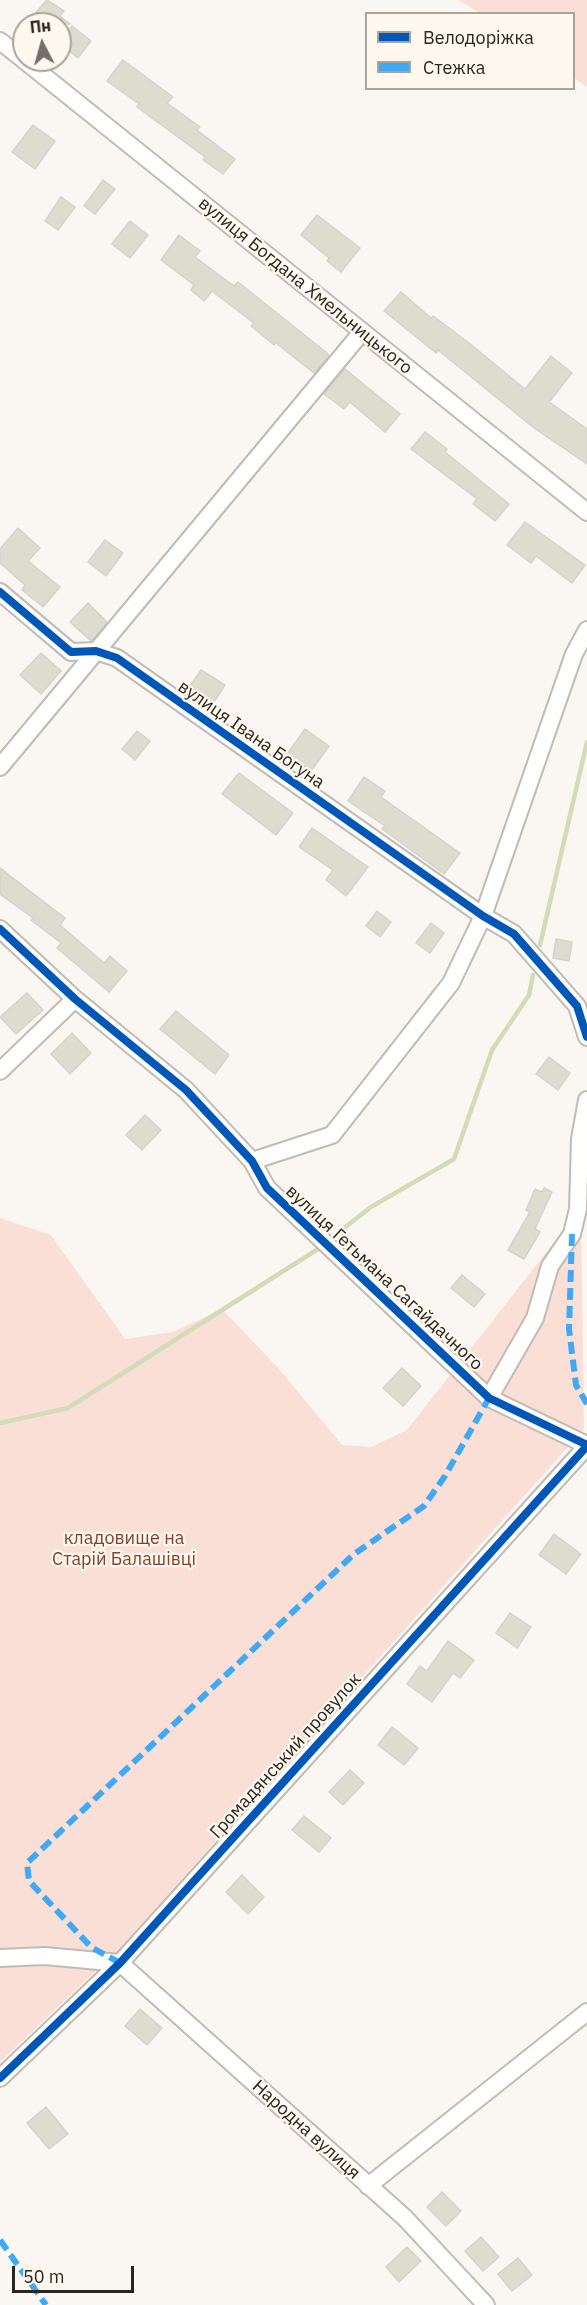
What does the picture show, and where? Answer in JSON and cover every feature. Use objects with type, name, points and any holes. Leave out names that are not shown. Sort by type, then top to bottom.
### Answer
[{"type":"street","name":"вулиця Богдана Хмельницького","points":[[0,41],[12,50]]},
{"type":"street","name":"вулиця Богдана Хмельницького","points":[[39,72],[587,512]]},
{"type":"street","points":[[0,767],[362,332]]},
{"type":"street","name":"вулиця Івана Богуна","points":[[0,592],[71,652],[96,651],[117,658],[483,916]]},
{"type":"street","points":[[252,1161],[332,1135],[451,983],[483,916],[574,654],[587,630]]},
{"type":"street","points":[[483,916],[514,934],[577,1006],[587,1038]]},
{"type":"street","name":"вулиця Гетьмана Сагайдачного","points":[[0,930],[75,999],[186,1090],[252,1161],[267,1188],[489,1398],[587,1445]]},
{"type":"street","points":[[0,1071],[75,999]]},
{"type":"street","points":[[489,1398],[535,1318],[550,1266],[572,1234],[578,1209],[580,1139],[587,1100]]},
{"type":"street","name":"Громадянський провулок","points":[[0,2078],[120,1963],[587,1445]]},
{"type":"street","points":[[0,1958],[45,1956],[120,1963]]},
{"type":"street","name":"Народна вулиця","points":[[120,1963],[405,2218],[486,2305]]},
{"type":"street","points":[[368,2186],[587,2012]]},
{"type":"green space","points":[[459,0],[587,0],[587,87],[575,79],[575,12],[477,12]]},
{"type":"green space","name":"кладовище на Старій Балашівці","points":[[581,1208],[584,1429],[120,1948],[0,2062],[0,1218],[51,1235],[125,1339],[173,1332],[222,1309],[280,1370],[342,1445],[371,1447],[407,1430]]},
{"type":"building","points":[[47,0],[64,11],[63,12],[36,12]]},
{"type":"building","points":[[72,26],[91,41],[78,58],[72,53]]},
{"type":"building","points":[[123,60],[173,97],[167,103],[200,127],[197,130],[235,159],[223,174],[203,160],[205,157],[137,107],[139,104],[107,81]]},
{"type":"building","points":[[33,125],[55,141],[35,169],[12,152]]},
{"type":"building","points":[[103,180],[115,189],[95,214],[84,206]]},
{"type":"building","points":[[61,197],[75,207],[58,230],[45,221]]},
{"type":"building","points":[[317,215],[360,248],[341,272],[327,261],[329,258],[301,235]]},
{"type":"building","points":[[130,221],[148,235],[130,258],[112,244]]},
{"type":"building","points":[[179,235],[200,251],[195,257],[234,286],[238,282],[327,353],[329,356],[314,373],[276,343],[274,345],[251,326],[254,323],[212,291],[204,301],[191,290],[194,285],[161,260]]},
{"type":"building","points":[[401,292],[431,318],[433,316],[469,343],[525,389],[551,356],[572,373],[549,402],[587,429],[587,464],[534,428],[438,350],[436,353],[384,311]]},
{"type":"building","points":[[345,369],[400,414],[385,432],[350,402],[344,409],[324,394]]},
{"type":"building","points":[[425,432],[447,449],[445,452],[509,504],[495,521],[473,504],[477,499],[411,449]]},
{"type":"building","points":[[525,522],[585,565],[572,583],[536,556],[531,563],[507,545]]},
{"type":"building","points":[[18,528],[40,548],[28,561],[60,587],[43,607],[22,590],[25,585],[0,563],[0,549]]},
{"type":"building","points":[[105,540],[123,553],[106,576],[88,562]]},
{"type":"building","points":[[88,603],[107,622],[91,641],[70,622]]},
{"type":"building","points":[[41,653],[61,671],[41,694],[20,675]]},
{"type":"building","points":[[201,670],[225,685],[210,708],[186,692]]},
{"type":"building","points":[[305,729],[329,746],[311,771],[287,754]]},
{"type":"building","points":[[137,731],[150,741],[135,760],[122,749]]},
{"type":"building","points":[[239,773],[293,813],[276,835],[222,794]]},
{"type":"building","points":[[364,777],[385,791],[381,797],[460,853],[444,874],[382,829],[385,826],[348,801]]},
{"type":"building","points":[[312,828],[368,867],[346,896],[326,880],[333,870],[299,847]]},
{"type":"building","points":[[0,868],[65,918],[60,925],[104,963],[110,956],[127,971],[109,992],[57,948],[61,943],[31,920],[33,918],[0,894]]},
{"type":"building","points":[[377,911],[391,922],[380,937],[366,926]]},
{"type":"building","points":[[431,923],[444,933],[430,953],[416,943]]},
{"type":"building","points":[[556,939],[572,942],[569,961],[553,958]]},
{"type":"building","points":[[27,993],[43,1010],[16,1034],[0,1017]]},
{"type":"building","points":[[176,1011],[229,1055],[215,1074],[160,1029]]},
{"type":"building","points":[[72,1033],[91,1053],[70,1074],[51,1054]]},
{"type":"building","points":[[549,1057],[570,1073],[558,1090],[536,1074]]},
{"type":"building","points":[[145,1115],[161,1130],[142,1150],[126,1135]]},
{"type":"building","points":[[544,1188],[552,1192],[535,1229],[540,1232],[524,1259],[508,1250],[530,1212],[526,1210],[535,1189],[542,1192]]},
{"type":"building","points":[[462,1275],[485,1294],[474,1307],[451,1288]]},
{"type":"building","points":[[402,1368],[421,1386],[403,1406],[383,1388]]},
{"type":"building","points":[[554,1534],[581,1554],[566,1574],[539,1555]]},
{"type":"building","points":[[510,1613],[531,1627],[517,1648],[496,1633]]},
{"type":"building","points":[[448,1641],[474,1660],[460,1678],[453,1673],[432,1702],[407,1684],[420,1666],[427,1671]]},
{"type":"building","points":[[392,1727],[418,1748],[404,1765],[378,1745]]},
{"type":"building","points":[[350,1770],[364,1783],[343,1805],[329,1792]]},
{"type":"building","points":[[304,1816],[331,1838],[319,1852],[292,1830]]},
{"type":"building","points":[[242,1875],[264,1897],[248,1914],[226,1892]]},
{"type":"building","points":[[140,2009],[162,2028],[147,2045],[125,2026]]},
{"type":"building","points":[[46,2107],[68,2134],[49,2149],[27,2123]]},
{"type":"building","points":[[442,2192],[461,2211],[446,2226],[427,2207]]},
{"type":"building","points":[[481,2237],[499,2257],[483,2271],[465,2251]]},
{"type":"building","points":[[407,2247],[421,2261],[399,2282],[386,2267]]},
{"type":"building","points":[[518,2258],[532,2275],[512,2291],[498,2274]]},
{"type":"waterway","points":[[540,945],[587,742]]},
{"type":"waterway","points":[[339,1232],[371,1207],[454,1159],[492,1050],[529,995],[533,975]]},
{"type":"waterway","points":[[0,1423],[68,1408],[318,1249]]},
{"type":"marked path","points":[[572,1234],[569,1329],[576,1385],[587,1404]]},
{"type":"marked path","points":[[120,1963],[91,1947],[29,1881],[27,1863],[354,1554],[424,1506],[445,1476],[489,1398]]},
{"type":"marked path","points":[[0,2240],[46,2305]]},
{"type":"cycle path","points":[[0,592],[71,652],[96,651],[117,658],[483,916],[514,934],[577,1006],[587,1037]]},
{"type":"cycle path","points":[[0,929],[75,999],[186,1090],[252,1161],[267,1188],[489,1398],[587,1445]]},
{"type":"cycle path","points":[[0,2078],[120,1963],[587,1446]]}]
